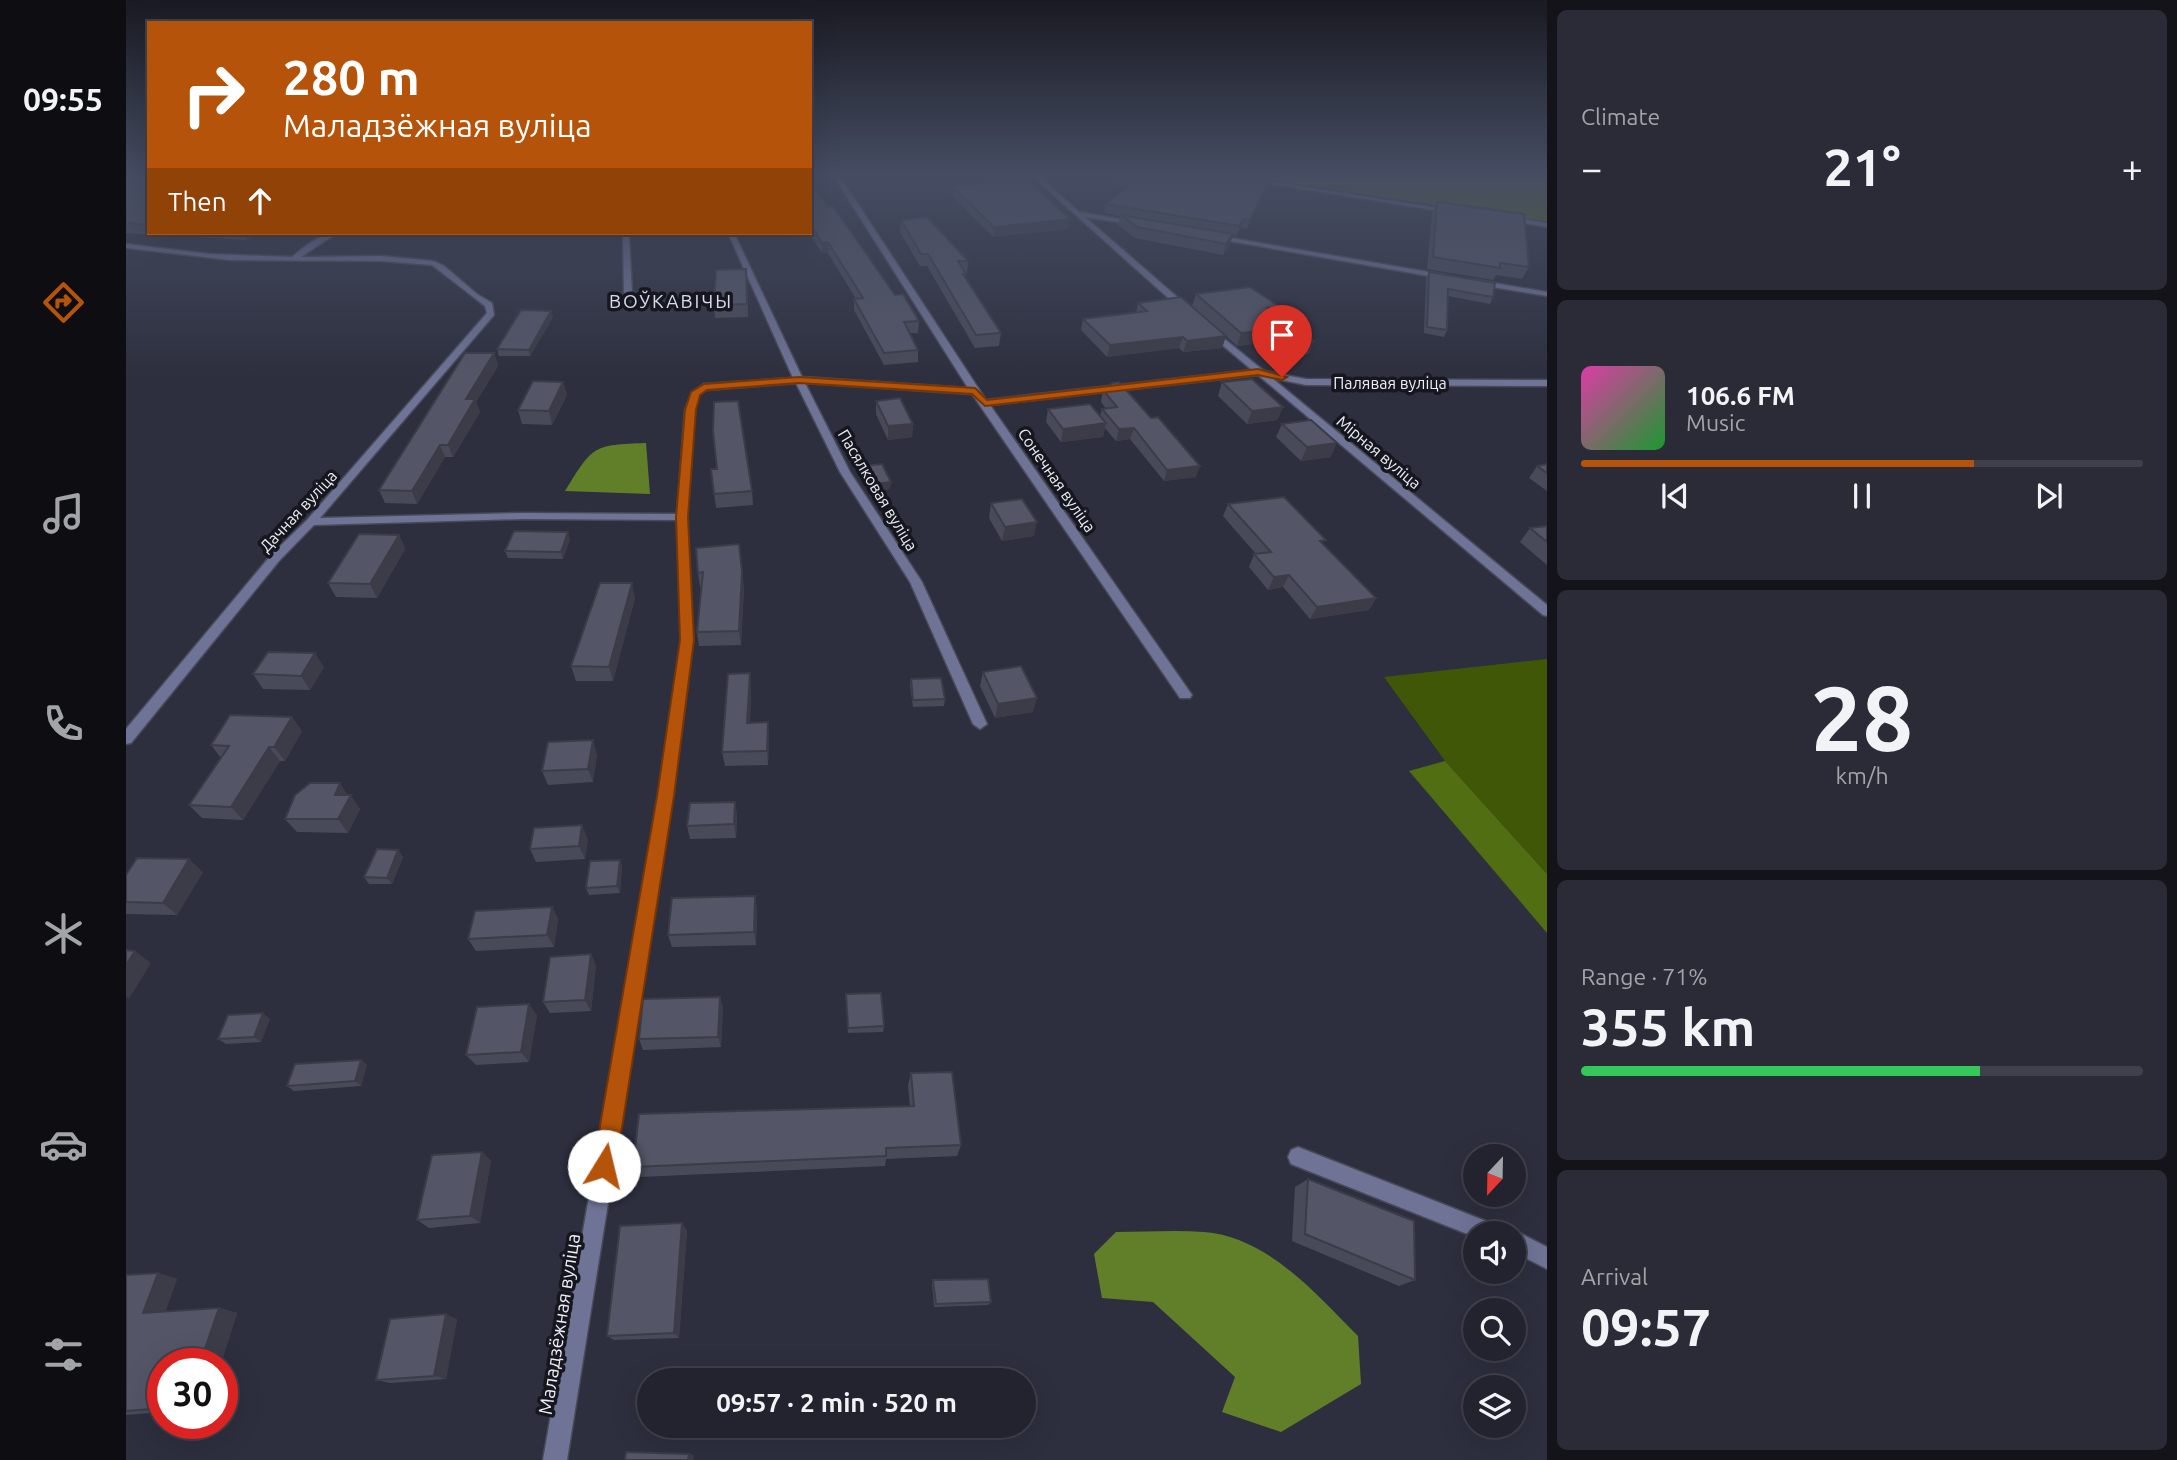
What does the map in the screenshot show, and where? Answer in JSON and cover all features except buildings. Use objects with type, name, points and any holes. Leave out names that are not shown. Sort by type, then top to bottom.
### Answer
[{"type":"street","points":[[126,246],[217,257],[294,259],[315,243]]},
{"type":"street","points":[[626,243],[628,293]]},
{"type":"street","name":"Пасялковая вуліца","points":[[736,243],[845,472],[916,582],[980,724]]},
{"type":"street","name":"Сонечная вуліца","points":[[880,243],[980,397],[1185,695]]},
{"type":"street","points":[[1110,243],[1197,319]]},
{"type":"street","points":[[1251,243],[1453,278]]},
{"type":"street","name":"Дачная вуліца","points":[[126,739],[275,558],[311,522],[491,313],[489,305],[433,263],[338,257],[294,259]]},
{"type":"street","points":[[1466,281],[1547,294]]},
{"type":"street","name":"Мірная вуліца","points":[[1208,328],[1547,612]]},
{"type":"street","name":"Палявая вуліца","points":[[980,397],[1258,372],[1306,382],[1547,383]]},
{"type":"street","name":"Маладзёжная вуліца","points":[[555,1460],[668,783],[687,640],[682,517],[690,410],[695,394],[704,387],[799,380],[980,397]]},
{"type":"street","points":[[311,522],[522,516],[682,517]]},
{"type":"street","points":[[1298,1157],[1463,1222]]},
{"type":"street","points":[[1526,1247],[1547,1258]]},
{"type":"shaded area","points":[[646,443],[650,494],[565,491],[582,464],[596,450],[615,445]]},
{"type":"shaded area","points":[[1547,659],[1547,874],[1445,761],[1384,677]]},
{"type":"shaded area","points":[[1445,761],[1547,874],[1547,933],[1409,771]]},
{"type":"shaded area","points":[[1116,1232],[1204,1232],[1249,1244],[1270,1256],[1308,1286],[1358,1336],[1361,1384],[1281,1432],[1222,1412],[1235,1377],[1153,1302],[1102,1298],[1094,1254]]},
{"type":"district","name":"ВОЎКАВІЧЫ","points":[[671,301]]},
{"type":"route","points":[[604,1166],[666,796],[687,640],[682,517],[690,410],[695,394],[704,387],[799,380],[975,391],[985,403],[1258,372],[1282,377]]}]
